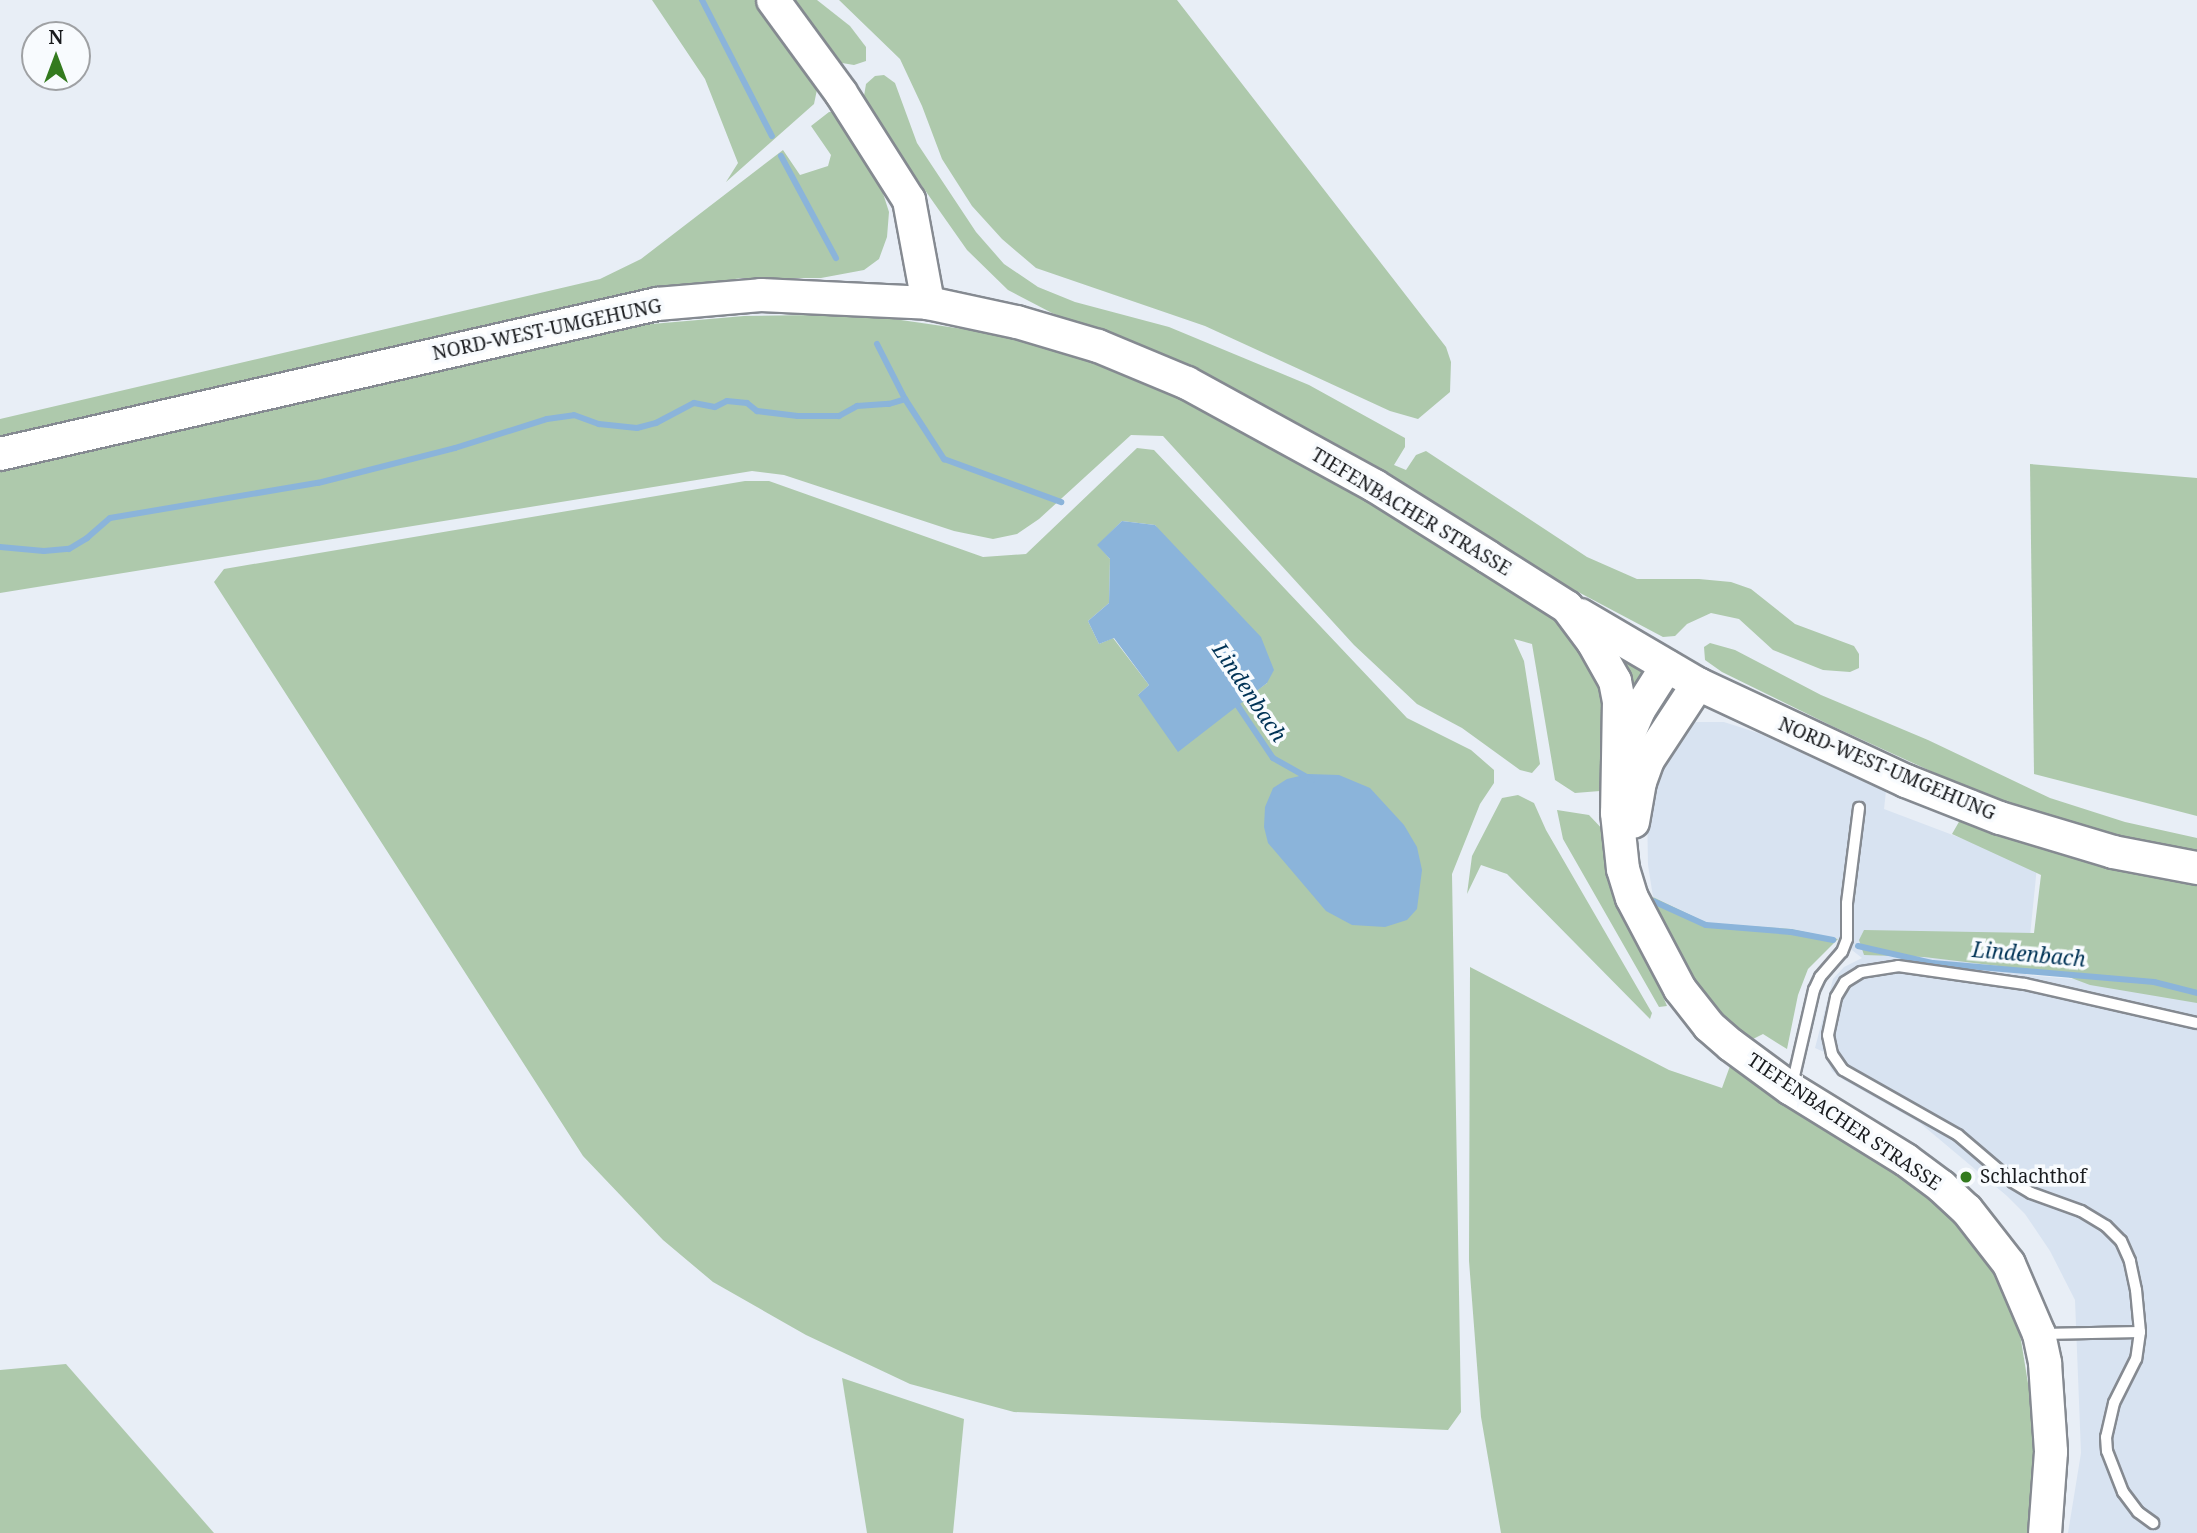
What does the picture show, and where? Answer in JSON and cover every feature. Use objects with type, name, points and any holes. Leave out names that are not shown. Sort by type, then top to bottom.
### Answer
[{"type":"main road","points":[[774,0],[841,93],[909,200],[929,303]]},
{"type":"main road","name":"NORD-WEST-UMGEHUNG","points":[[0,454],[657,304],[761,295],[929,303],[1017,322],[1098,346]]},
{"type":"main road","name":"TIEFENBACHER STRASSE","points":[[1098,346],[1187,383],[1342,468],[1567,607],[1607,662],[1615,681],[1620,715],[1617,813],[1623,869],[1644,923],[1680,989],[1709,1026],[1791,1089],[1906,1160],[1968,1210],[2009,1264],[2039,1334],[2050,1407],[2051,1452],[2045,1533]]},
{"type":"main road","name":"NORD-WEST-UMGEHUNG","points":[[1567,607],[1698,684],[1906,781],[2000,818],[2113,852],[2197,868]]},
{"type":"main road","name":"TIEFENBACHER STRASSE","points":[[1619,764],[1639,710],[1667,666]]},
{"type":"main road","name":"TIEFENBACHER STRASSE","points":[[1644,923],[1633,860],[1632,827],[1636,798],[1648,760],[1698,684]]},
{"type":"lane","points":[[1791,1089],[1814,990],[1820,977],[1842,952],[1847,939],[1847,903],[1859,808]]},
{"type":"lane","points":[[2153,1523],[2138,1512],[2123,1492],[2107,1451],[2106,1437],[2114,1403],[2136,1359],[2140,1332],[2130,1261],[2121,1241],[2106,1226],[2081,1211],[2031,1193],[1958,1135],[1851,1076],[1832,1054],[1828,1027],[1836,997],[1853,976],[1871,968],[1898,966],[2025,984],[2197,1023]]},
{"type":"lane","points":[[2039,1334],[2140,1332]]},
{"type":"shaded area","points":[[1693,722],[1724,722],[1758,733],[1886,791],[1884,809],[2037,867],[2026,975],[2155,986],[2197,996],[2197,1533],[2068,1533],[2081,1453],[2075,1300],[2050,1251],[2025,1214],[2007,1196],[1920,1123],[1832,1071],[1824,1052],[1815,1048],[1833,979],[1844,967],[1862,958],[1838,939],[1791,929],[1707,923],[1653,897],[1648,865],[1647,809],[1668,748]]},
{"type":"green space","points":[[652,0],[759,0],[818,85],[814,104],[726,182],[738,163],[705,79]]},
{"type":"green space","points":[[790,0],[817,0],[850,26],[866,47],[866,61],[854,65],[836,62]]},
{"type":"green space","points":[[839,0],[1177,0],[1446,347],[1451,362],[1450,392],[1418,419],[1390,411],[1205,326],[1036,268],[1002,239],[972,206],[942,159],[900,59]]},
{"type":"green space","points":[[884,75],[895,83],[917,143],[976,232],[1004,264],[1038,287],[1075,302],[1169,327],[1309,385],[1405,438],[1405,447],[1394,465],[1406,470],[1416,455],[1426,451],[1587,557],[1637,579],[1699,579],[1731,582],[1751,589],[1795,624],[1854,646],[1859,654],[1859,668],[1850,672],[1823,670],[1773,650],[1739,619],[1711,613],[1687,624],[1675,636],[1663,637],[1516,559],[1151,354],[1052,313],[1008,290],[967,250],[863,102],[866,84],[875,76]]},
{"type":"green space","points":[[829,112],[838,112],[864,152],[881,187],[889,212],[887,237],[879,259],[864,270],[821,278],[742,278],[631,294],[0,442],[0,419],[600,279],[641,259],[783,150],[800,175],[828,166],[831,155],[811,126]]},
{"type":"green space","points":[[813,315],[894,319],[970,330],[1064,350],[1120,371],[1256,435],[1385,508],[1552,615],[1591,660],[1609,695],[1609,773],[1600,791],[1575,793],[1555,780],[1532,644],[1514,639],[1524,661],[1540,764],[1532,773],[1520,770],[1462,728],[1417,704],[1354,645],[1163,436],[1131,435],[1039,519],[1017,534],[993,539],[954,531],[784,475],[752,471],[0,593],[0,469],[606,328],[744,316]]},
{"type":"green space","points":[[1137,448],[1154,450],[1407,718],[1471,750],[1494,770],[1494,783],[1480,804],[1452,874],[1461,1412],[1448,1430],[1014,1412],[910,1384],[806,1335],[713,1282],[663,1240],[583,1156],[214,582],[224,569],[745,481],[769,481],[983,557],[1026,554]],"holes":[[[1122,521],[1155,525],[1267,683],[1237,705],[1138,695],[1149,685],[1113,638],[1099,644],[1088,621],[1109,603],[1110,559],[1098,545]]]},
{"type":"green space","points":[[2030,464],[2197,478],[2197,816],[2034,774]]},
{"type":"green space","points":[[1710,643],[1735,650],[1821,695],[1928,740],[2050,798],[2125,822],[2197,838],[2197,855],[2111,836],[2025,810],[1970,789],[1722,672],[1705,660],[1704,647]]},
{"type":"green space","points":[[1618,658],[1647,672],[1630,702]]},
{"type":"green space","points":[[1518,795],[1534,803],[1546,830],[1652,1013],[1650,1019],[1507,874],[1481,865],[1467,894],[1472,856],[1502,798]]},
{"type":"green space","points":[[1557,810],[1589,815],[1607,834],[1647,959],[1667,1006],[1659,1007],[1563,839]]},
{"type":"green space","points":[[1964,813],[2197,879],[2197,1003],[2090,985],[2058,973],[1924,957],[1864,955],[1859,940],[1864,930],[2034,933],[2041,875],[1952,834]]},
{"type":"green space","points":[[1653,897],[1707,923],[1791,929],[1838,939],[1808,969],[1798,995],[1787,1049],[1763,1034],[1749,1041],[1688,978],[1663,929]]},
{"type":"green space","points":[[1470,967],[1669,1070],[1722,1088],[1730,1066],[1938,1203],[1995,1275],[2019,1328],[2038,1445],[2028,1533],[1501,1533],[1481,1417],[1469,1261]]},
{"type":"green space","points":[[66,1364],[214,1533],[0,1533],[0,1370]]},
{"type":"green space","points":[[842,1378],[964,1419],[953,1533],[867,1533]]},
{"type":"water","points":[[1122,521],[1155,525],[1261,637],[1274,670],[1267,683],[1178,752],[1138,695],[1149,685],[1114,638],[1099,644],[1088,621],[1109,603],[1110,559],[1097,545]]},
{"type":"water","points":[[1308,774],[1339,775],[1370,788],[1404,825],[1417,847],[1422,870],[1417,909],[1407,920],[1385,927],[1352,925],[1326,911],[1268,843],[1264,827],[1265,807],[1273,788],[1287,779]]},
{"type":"waterway","name":"Lindenbach","points":[[702,0],[772,136]]},
{"type":"waterway","name":"Lindenbach","points":[[781,156],[836,258]]},
{"type":"waterway","name":"Lindenbach","points":[[877,344],[905,399],[944,459],[1061,502]]},
{"type":"waterway","points":[[0,547],[44,551],[69,549],[110,518],[318,483],[455,448],[547,419],[574,415],[599,424],[637,428],[656,423],[694,403],[715,407],[727,401],[747,403],[757,411],[798,416],[839,416],[857,406],[889,404],[905,399]]},
{"type":"waterway","name":"Lindenbach","points":[[1234,700],[1273,758],[1312,780]]},
{"type":"waterway","name":"Lindenbach","points":[[1653,901],[1706,925],[1791,932],[1833,940]]},
{"type":"waterway","name":"Lindenbach","points":[[1858,946],[1933,963],[2154,982],[2197,993]]},
{"type":"place","name":"Schlachthof","points":[[1966,1177]]}]
